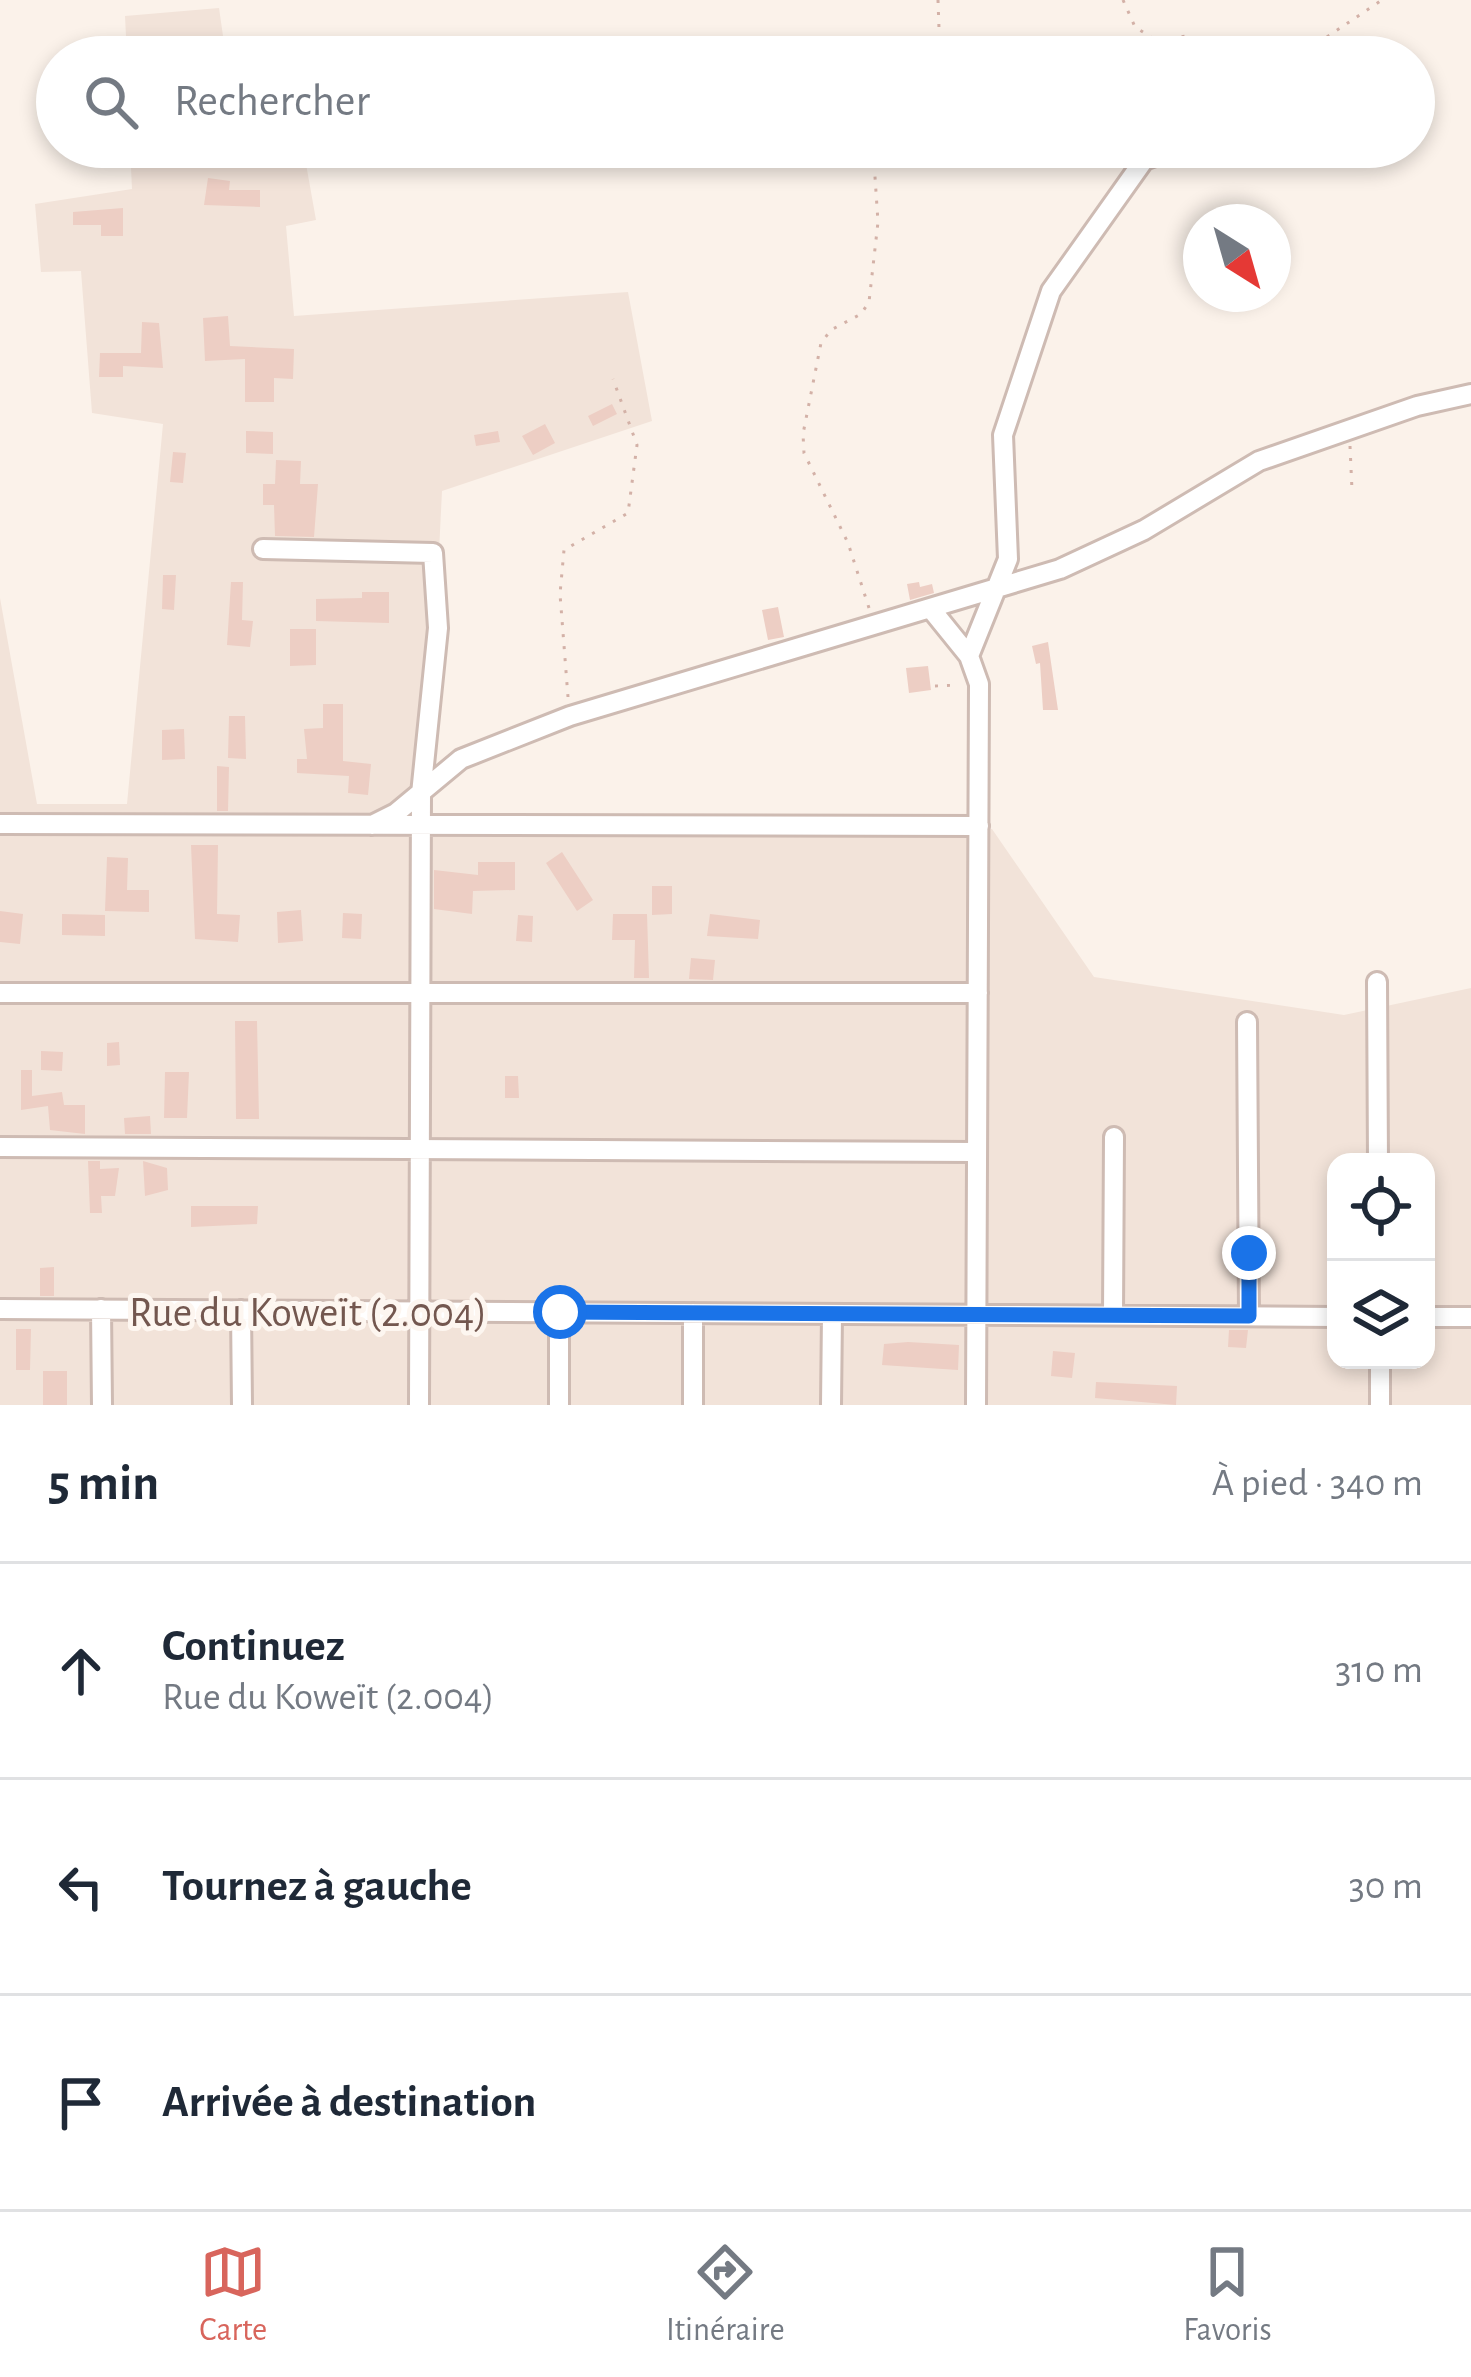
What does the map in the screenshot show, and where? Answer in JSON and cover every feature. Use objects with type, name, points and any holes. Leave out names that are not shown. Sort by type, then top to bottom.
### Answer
[{"type":"street","points":[[969,656],[1010,545],[1002,475],[1004,435],[1051,291],[1138,168]]},
{"type":"street","points":[[372,825],[421,794],[461,759],[570,716],[995,591],[1102,552],[1259,461],[1417,406],[1471,394]]},
{"type":"street","points":[[263,550],[433,553],[438,628],[421,794],[419,1405]]},
{"type":"street","points":[[932,609],[969,656],[979,684],[976,1405]]},
{"type":"street","points":[[0,824],[979,826]]},
{"type":"street","points":[[1377,982],[1378,1153]]},
{"type":"street","points":[[0,993],[978,993]]},
{"type":"street","points":[[1247,1022],[1249,1316]]},
{"type":"street","points":[[1113,1316],[1114,1137]]},
{"type":"street","points":[[0,1147],[974,1152]]},
{"type":"street","name":"Rue du Koweït (2.004)","points":[[0,1309],[1327,1317]]},
{"type":"street","points":[[101,1309],[102,1405]]},
{"type":"street","points":[[241,1310],[242,1405]]},
{"type":"street","points":[[559,1405],[560,1312]]},
{"type":"street","points":[[692,1405],[693,1313]]},
{"type":"street","points":[[831,1405],[832,1314]]},
{"type":"street","points":[[1435,1317],[1471,1318]]},
{"type":"street","points":[[1380,1369],[1380,1405]]},
{"type":"path","points":[[938,0],[939,36]]},
{"type":"path","points":[[1123,0],[1135,27],[1149,36]]},
{"type":"path","points":[[1328,36],[1382,0]]},
{"type":"path","points":[[873,168],[878,222],[869,302],[861,314],[831,330],[821,343],[803,434],[804,453],[848,543],[876,626]]},
{"type":"path","points":[[570,716],[560,594],[565,550],[628,513],[637,445],[613,379]]},
{"type":"path","points":[[1349,432],[1352,490]]},
{"type":"path","points":[[935,686],[979,684]]},
{"type":"shaded area","points":[[219,8],[223,36],[126,36],[125,16]]},
{"type":"shaded area","points":[[131,168],[307,168],[316,220],[286,226],[294,316],[628,292],[652,421],[442,491],[425,835],[992,829],[1094,977],[1344,1015],[1471,988],[1471,1405],[0,1405],[0,598],[37,804],[127,804],[163,424],[92,413],[81,271],[41,272],[35,204],[132,189]]},
{"type":"building","points":[[208,178],[230,181],[229,190],[260,190],[260,207],[204,205]]},
{"type":"building","points":[[123,208],[123,236],[101,236],[101,225],[73,225],[73,212]]},
{"type":"building","points":[[228,316],[230,346],[294,349],[293,379],[274,378],[274,402],[245,402],[245,359],[205,361],[203,318]]},
{"type":"building","points":[[142,322],[159,323],[163,368],[123,366],[123,377],[99,377],[100,353],[141,353]]},
{"type":"building","points":[[612,404],[617,414],[593,426],[588,416]]},
{"type":"building","points":[[545,424],[555,443],[533,455],[522,436]]},
{"type":"building","points":[[246,431],[273,432],[273,454],[246,453]]},
{"type":"building","points":[[498,431],[500,442],[476,446],[474,435]]},
{"type":"building","points":[[173,452],[186,453],[183,483],[170,482]]},
{"type":"building","points":[[276,460],[301,461],[300,484],[318,484],[314,537],[275,536],[274,505],[263,505],[263,484],[275,484]]},
{"type":"building","points":[[163,575],[176,575],[174,610],[162,609]]},
{"type":"building","points":[[231,582],[243,582],[242,620],[253,621],[250,647],[227,645]]},
{"type":"building","points":[[919,582],[920,587],[932,584],[934,593],[910,600],[907,584]]},
{"type":"building","points":[[362,592],[389,592],[389,623],[316,621],[316,599],[362,598]]},
{"type":"building","points":[[778,607],[784,637],[768,640],[762,610]]},
{"type":"building","points":[[290,629],[316,629],[316,665],[290,666]]},
{"type":"building","points":[[1048,642],[1058,710],[1043,710],[1040,663],[1036,664],[1032,646]]},
{"type":"building","points":[[928,666],[931,690],[909,693],[906,668]]},
{"type":"building","points":[[323,704],[343,704],[343,761],[371,764],[368,795],[348,793],[349,776],[297,773],[297,759],[307,759],[304,729],[323,728]]},
{"type":"building","points":[[229,716],[245,716],[246,759],[228,758]]},
{"type":"building","points":[[184,729],[185,759],[162,760],[162,730]]},
{"type":"building","points":[[217,766],[229,767],[228,811],[217,811]]},
{"type":"building","points":[[191,845],[218,845],[217,914],[240,915],[238,942],[195,939]]},
{"type":"building","points":[[562,852],[593,900],[577,911],[546,863]]},
{"type":"building","points":[[107,857],[128,858],[127,890],[149,890],[149,912],[105,911]]},
{"type":"building","points":[[478,862],[515,862],[515,890],[473,891],[472,914],[434,909],[434,870],[478,875]]},
{"type":"building","points":[[652,886],[672,886],[672,914],[652,915]]},
{"type":"building","points":[[301,910],[303,941],[278,943],[277,912]]},
{"type":"building","points":[[0,911],[23,914],[20,944],[0,942]]},
{"type":"building","points":[[343,913],[362,914],[361,939],[342,938]]},
{"type":"building","points":[[62,914],[105,915],[105,936],[62,935]]},
{"type":"building","points":[[613,914],[647,914],[649,978],[634,978],[635,940],[612,940]]},
{"type":"building","points":[[710,914],[760,920],[758,939],[707,936]]},
{"type":"building","points":[[518,915],[533,916],[532,942],[516,941]]},
{"type":"building","points":[[691,958],[715,960],[713,980],[689,979]]},
{"type":"building","points":[[235,1021],[257,1021],[259,1119],[236,1119]]},
{"type":"building","points":[[119,1042],[120,1065],[107,1066],[107,1043]]},
{"type":"building","points":[[41,1051],[63,1052],[62,1071],[41,1070]]},
{"type":"building","points":[[21,1070],[32,1070],[32,1096],[62,1092],[64,1105],[85,1105],[85,1134],[50,1130],[48,1106],[21,1110]]},
{"type":"building","points":[[165,1072],[189,1072],[187,1118],[164,1118]]},
{"type":"building","points":[[505,1076],[518,1076],[519,1098],[505,1098]]},
{"type":"building","points":[[150,1116],[151,1134],[125,1134],[124,1118]]},
{"type":"building","points":[[88,1161],[100,1161],[100,1169],[119,1168],[115,1196],[101,1196],[102,1213],[90,1213]]},
{"type":"building","points":[[143,1161],[167,1168],[168,1190],[145,1196]]},
{"type":"building","points":[[191,1206],[258,1206],[257,1224],[191,1227]]},
{"type":"building","points":[[54,1267],[54,1296],[40,1296],[40,1268]]},
{"type":"building","points":[[16,1329],[31,1329],[30,1370],[16,1370]]},
{"type":"building","points":[[1229,1330],[1248,1330],[1246,1348],[1228,1347]]},
{"type":"building","points":[[884,1344],[959,1345],[958,1370],[882,1365]]},
{"type":"building","points":[[1053,1351],[1075,1353],[1072,1378],[1051,1376]]},
{"type":"building","points":[[43,1371],[67,1371],[67,1405],[43,1405]]},
{"type":"building","points":[[1096,1382],[1177,1386],[1176,1405],[1095,1398]]},
{"type":"route","points":[[560,1312],[1249,1316],[1249,1253]]}]
